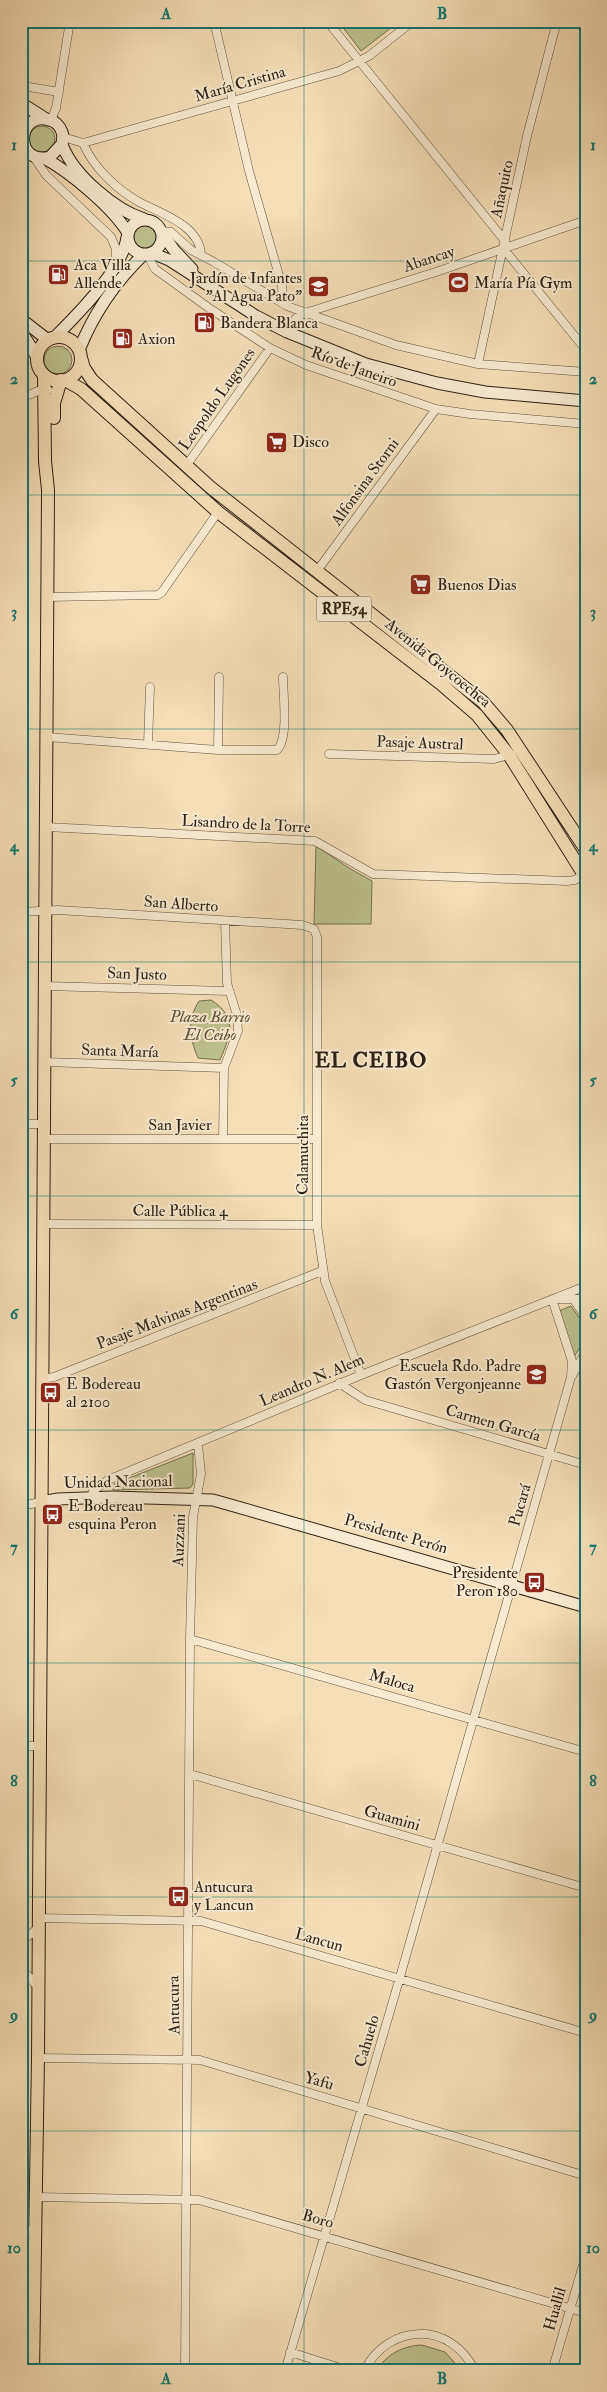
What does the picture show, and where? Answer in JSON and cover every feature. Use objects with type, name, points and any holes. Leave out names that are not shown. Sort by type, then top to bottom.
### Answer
[{"type":"main road","points":[[582,21],[586,30]]},
{"type":"main road","points":[[21,103],[59,127],[62,141],[80,174],[122,210],[154,222],[178,255],[206,283]]},
{"type":"main road","points":[[49,120],[34,120],[26,128],[22,135],[27,155],[44,158],[73,178],[114,216],[127,235],[130,247],[148,254],[164,257],[256,316],[287,332],[366,364],[437,384],[485,392],[586,402]]},
{"type":"main road","points":[[44,158],[55,154],[62,141]]},
{"type":"main road","points":[[37,357],[40,347],[78,314],[126,250],[127,235],[132,225],[144,219]]},
{"type":"main road","points":[[33,2371],[38,2058],[48,490],[53,464],[54,403],[57,385],[80,362],[94,316],[134,264],[161,245],[162,232]]},
{"type":"main road","name":"RPE54","points":[[21,320],[51,339],[69,340],[80,362]]},
{"type":"main road","points":[[21,331],[37,357],[43,374]]},
{"type":"main road","name":"Avenida Goycoechea","points":[[80,362],[92,380],[186,466],[483,702],[507,730],[586,850]]},
{"type":"main road","name":"RPE54","points":[[43,374],[52,379],[57,385]]},
{"type":"main road","name":"Avenida Goycoechea","points":[[57,385],[81,389],[218,512],[462,701],[488,727],[508,755],[585,874]]},
{"type":"main road","points":[[485,392],[586,393]]},
{"type":"main road","name":"Unidad Nacional","points":[[41,1502],[58,1499],[91,1498],[196,1498]]},
{"type":"main road","name":"Presidente Perón","points":[[196,1498],[221,1502],[512,1584],[586,1607]]},
{"type":"street","points":[[49,120],[58,92],[70,21]]},
{"type":"street","points":[[214,21],[248,171],[282,286],[284,304]]},
{"type":"street","points":[[327,21],[586,350]]},
{"type":"street","name":"María Cristina","points":[[83,143],[339,71],[359,62],[414,21]]},
{"type":"street","name":"Añaquito","points":[[478,364],[527,136],[557,21]]},
{"type":"street","points":[[21,82],[29,86],[58,92]]},
{"type":"street","points":[[62,141],[83,143],[92,162],[111,181],[147,205],[171,216],[199,243],[201,255]]},
{"type":"street","points":[[27,155],[111,237],[116,249],[116,264]]},
{"type":"street","name":"Abancay","points":[[287,332],[296,318],[305,313],[439,271],[504,244],[586,220]]},
{"type":"street","points":[[162,232],[171,232],[191,250],[284,304],[403,347],[478,364],[586,372]]},
{"type":"street","name":"Río de Janeiro","points":[[148,254],[155,269],[209,308],[270,348],[306,365],[436,409],[479,415],[586,424]]},
{"type":"street","name":"Leopoldo Lugones","points":[[186,466],[270,348]]},
{"type":"street","points":[[23,397],[39,381],[43,374]]},
{"type":"street","points":[[23,397],[57,385]]},
{"type":"street","name":"Alfonsina Storni","points":[[317,571],[436,409]]},
{"type":"street","points":[[47,597],[158,595],[218,512]]},
{"type":"street","points":[[218,750],[219,677]]},
{"type":"street","points":[[47,737],[218,750],[276,750],[282,746],[284,736],[283,677]]},
{"type":"street","points":[[148,744],[150,687]]},
{"type":"street","name":"Pasaje Austral","points":[[329,754],[494,759],[508,755]]},
{"type":"street","name":"Lisandro de la Torre","points":[[47,827],[315,841],[373,874],[567,881],[575,880],[585,874]]},
{"type":"street","name":"San Alberto","points":[[21,912],[58,910],[302,925],[314,929]]},
{"type":"street","points":[[224,1139],[224,1068],[238,1031],[237,1015],[228,991],[225,921]]},
{"type":"street","name":"Calamuchita","points":[[314,929],[317,937],[317,1225],[322,1271],[361,1374]]},
{"type":"street","name":"San Justo","points":[[45,986],[228,991]]},
{"type":"street","name":"Santa María","points":[[45,1062],[224,1068]]},
{"type":"street","points":[[21,1124],[44,1124]]},
{"type":"street","name":"San Javier","points":[[44,1139],[316,1139]]},
{"type":"street","name":"Calle Pública 4","points":[[43,1224],[317,1225]]},
{"type":"street","name":"Pasaje Malvinas Argentinas","points":[[42,1379],[54,1377],[322,1271]]},
{"type":"street","name":"Leandro N. Alem","points":[[571,1296],[586,1286]]},
{"type":"street","points":[[571,1296],[586,1317]]},
{"type":"street","name":"Leandro N. Alem","points":[[91,1498],[93,1491],[108,1480],[198,1444],[361,1374],[552,1299],[571,1296],[586,1299]]},
{"type":"street","name":"Pucará","points":[[474,1718],[571,1377],[571,1357],[552,1299]]},
{"type":"street","points":[[571,1377],[586,1351]]},
{"type":"street","name":"Carmen García","points":[[339,1383],[365,1400],[586,1465]]},
{"type":"street","name":"Auzzani","points":[[190,1639],[193,1517],[201,1474],[198,1444]]},
{"type":"street","points":[[21,1506],[41,1502]]},
{"type":"street","name":"Maloca","points":[[190,1639],[474,1718],[586,1752]]},
{"type":"street","name":"Antucura","points":[[185,2371],[189,2060],[187,1919],[190,1639]]},
{"type":"street","name":"Cahuelo","points":[[285,2371],[363,2108],[474,1718]]},
{"type":"street","points":[[21,1746],[39,1746]]},
{"type":"street","name":"Guamini","points":[[190,1774],[586,1888]]},
{"type":"street","name":"Lancun","points":[[38,1923],[187,1919],[201,1921],[400,1977],[586,2033]]},
{"type":"street","points":[[21,1942],[38,1923]]},
{"type":"street","points":[[21,1968],[37,1986]]},
{"type":"street","name":"Yafu","points":[[38,2058],[200,2060],[586,2176]]},
{"type":"street","name":"Boro","points":[[36,2197],[187,2199],[324,2235],[586,2313]]},
{"type":"street","points":[[21,2230],[35,2231]]},
{"type":"street","name":"Huallil","points":[[552,2371],[586,2255]]},
{"type":"street","points":[[364,2371],[373,2355],[388,2343],[405,2336],[424,2334],[442,2338],[458,2348],[475,2371]]},
{"type":"street","points":[[290,2352],[350,2371]]},
{"type":"green space","points":[[338,21],[400,21],[361,51]]},
{"type":"green space","points":[[42,126],[51,130],[55,139],[51,148],[42,152],[33,148],[29,139],[33,130]]},
{"type":"green space","points":[[140,225],[150,225],[157,232],[157,242],[150,249],[140,249],[133,242],[133,232]]},
{"type":"green space","points":[[58,346],[68,350],[72,360],[68,370],[58,374],[48,370],[44,360],[48,350]]},
{"type":"green space","points":[[316,846],[372,881],[371,924],[314,924]]},
{"type":"green space","name":"Plaza Barrio El Ceibo","points":[[211,1000],[220,1006],[229,1020],[229,1034],[220,1060],[198,1058],[191,1036],[191,1022],[195,1008],[199,1001]]},
{"type":"green space","points":[[571,1306],[584,1326],[585,1331],[583,1342],[574,1357],[559,1311]]},
{"type":"green space","points":[[193,1453],[193,1484],[190,1488],[113,1490],[114,1484]]},
{"type":"green space","points":[[422,2345],[445,2352],[462,2371],[376,2371],[385,2360],[396,2352],[408,2347]]},
{"type":"place","name":"Aca Villa Allende","points":[[58,274]]},
{"type":"place","name":"María Pía Gym","points":[[458,283]]},
{"type":"place","name":"Jardín de Infantes \"Al Agua Pato\"","points":[[318,287]]},
{"type":"place","name":"Bandera Blanca","points":[[204,323]]},
{"type":"place","name":"Axion","points":[[122,339]]},
{"type":"place","name":"Disco","points":[[276,442]]},
{"type":"place","name":"Buenos Dias","points":[[421,585]]},
{"type":"place","name":"Escuela Rdo. Padre Gastón Vergonjeanne","points":[[537,1375]]},
{"type":"place","name":"E Bodereau al 2100","points":[[50,1393]]},
{"type":"place","name":"E Bodereau esquina Peron","points":[[52,1515]]},
{"type":"place","name":"Presidente Peron 180","points":[[534,1582]]},
{"type":"place","name":"Antucura y Lancun","points":[[178,1896]]},
{"type":"district","name":"EL CEIBO","points":[[371,1060]]}]
